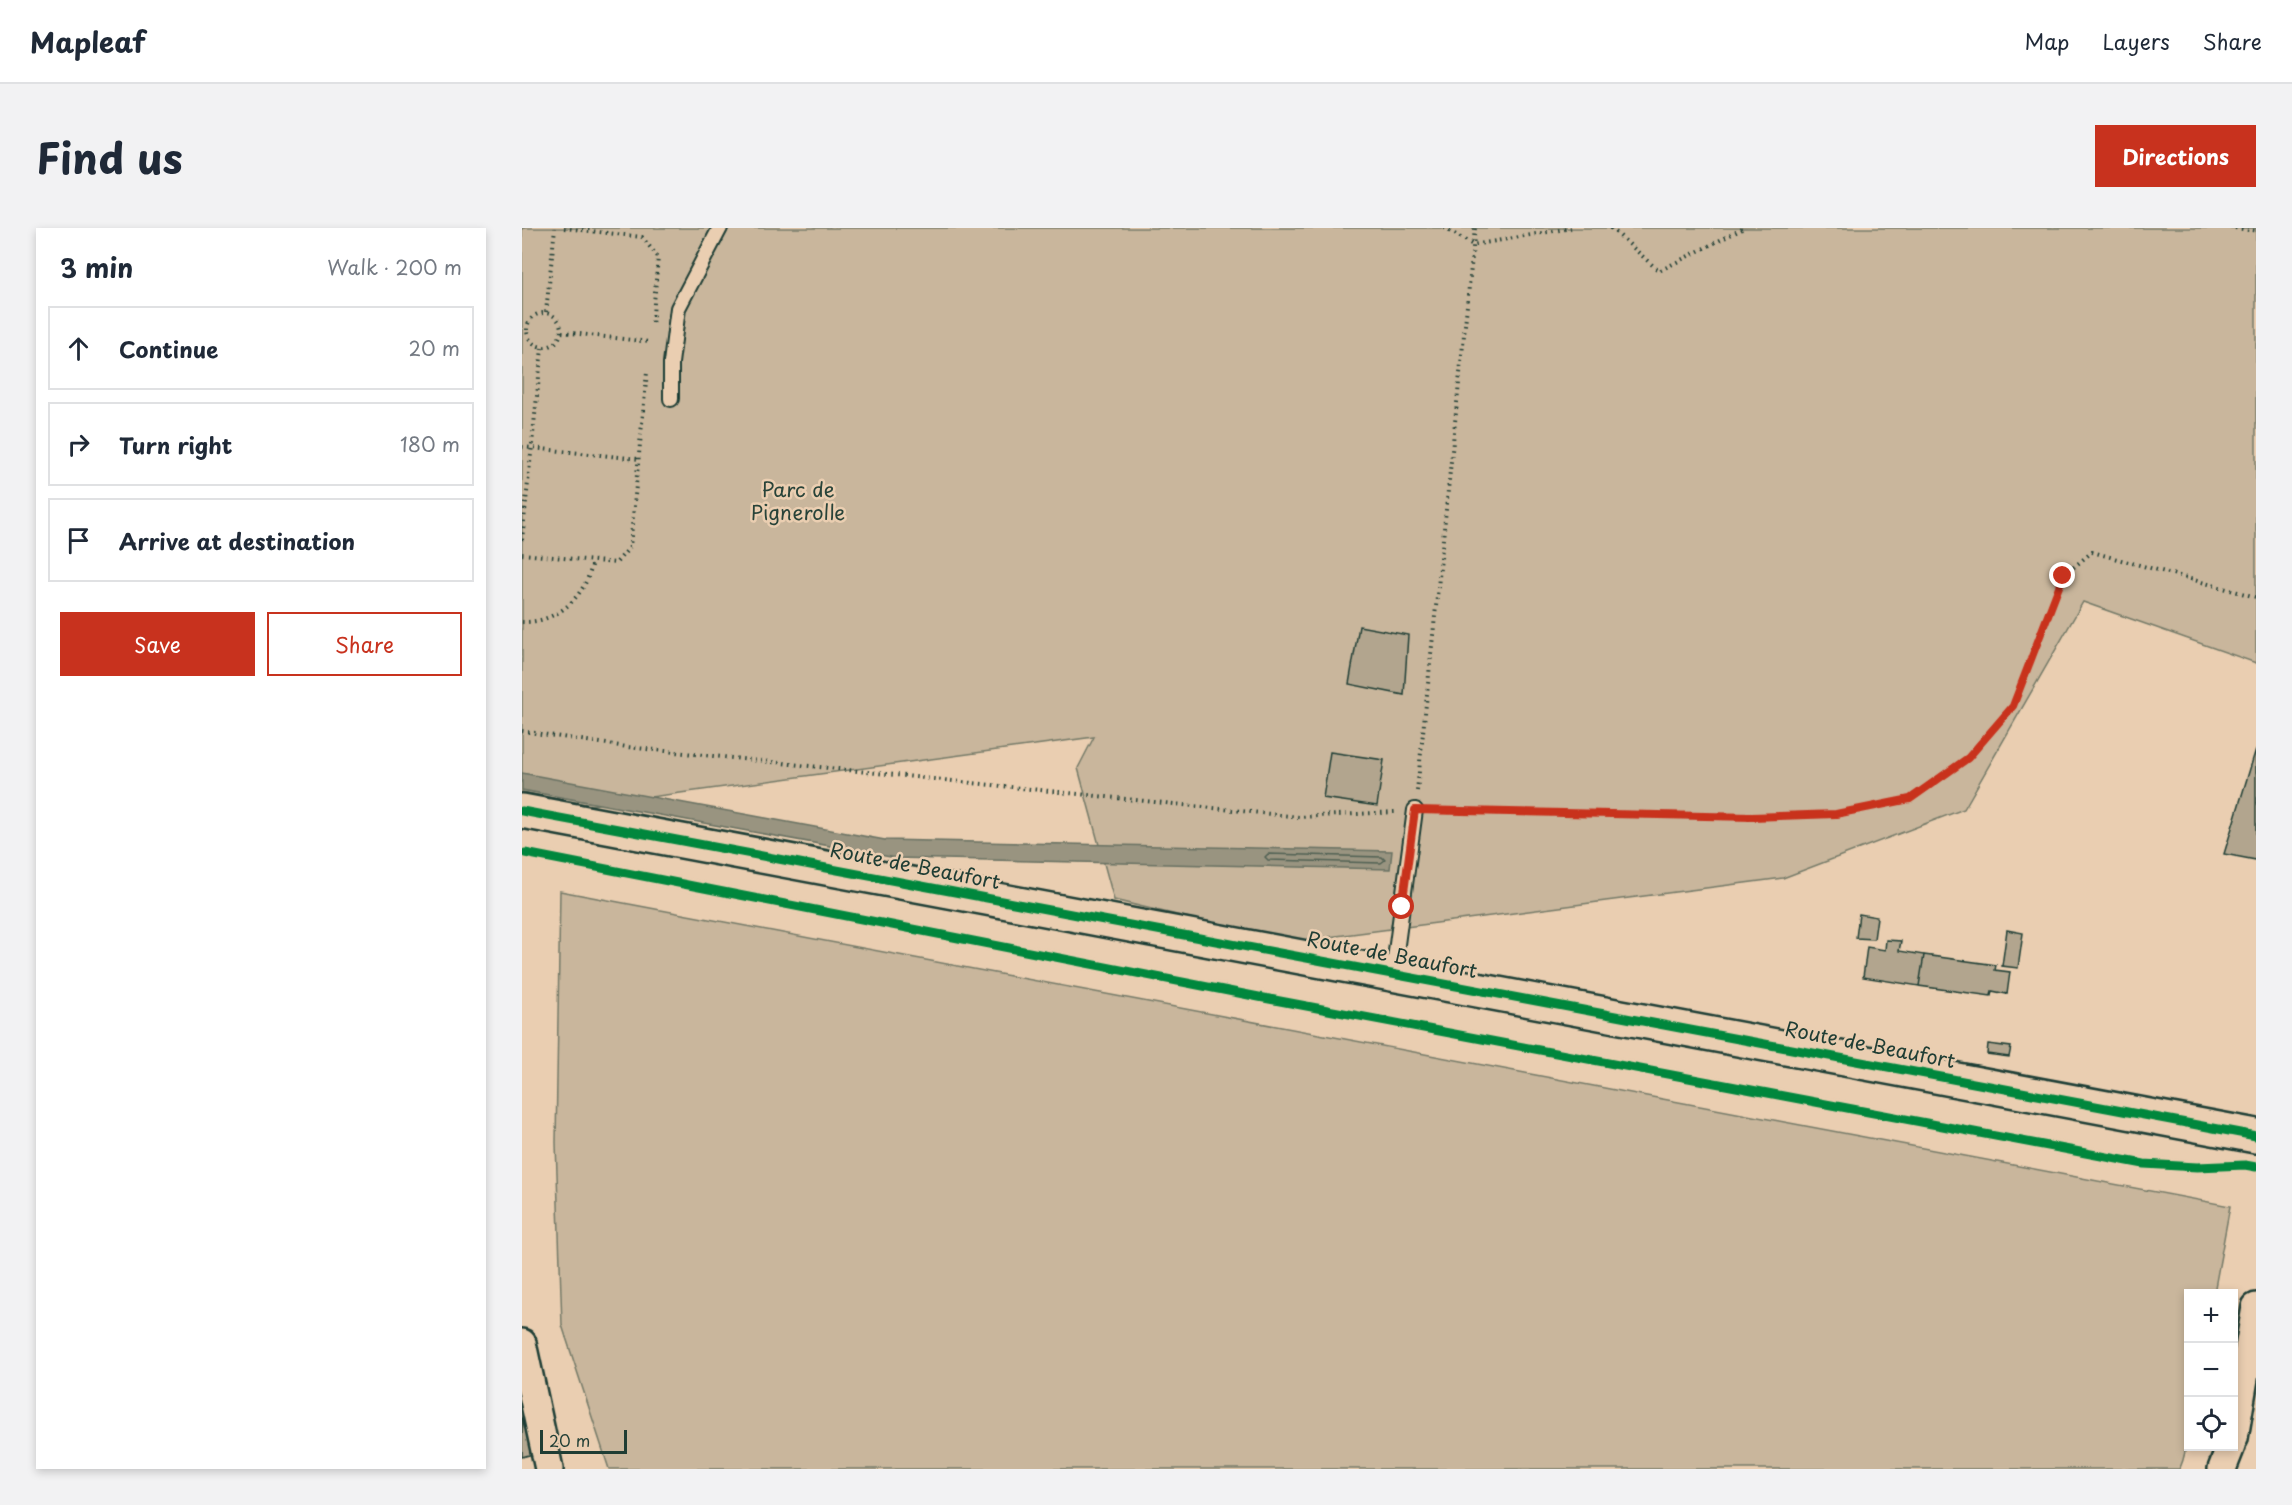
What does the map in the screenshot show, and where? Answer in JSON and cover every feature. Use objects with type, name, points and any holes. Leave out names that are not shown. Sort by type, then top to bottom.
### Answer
[{"type":"street","name":"Route de Beaufort","points":[[522,811],[2256,1136]]},
{"type":"street","points":[[2238,1414],[2256,1307]]},
{"type":"street","points":[[522,1343],[549,1469]]},
{"type":"street","points":[[2223,1469],[2228,1451]]},
{"type":"lane","points":[[671,399],[671,363],[678,308],[720,228]]},
{"type":"lane","points":[[1393,974],[1415,810]]},
{"type":"path","points":[[546,312],[555,228]]},
{"type":"path","points":[[564,228],[642,237],[658,257],[649,352]]},
{"type":"path","points":[[616,234],[617,228]]},
{"type":"path","points":[[1444,228],[1473,245],[1571,228]]},
{"type":"path","points":[[1415,810],[1475,228]]},
{"type":"path","points":[[1611,228],[1659,271],[1744,228]]},
{"type":"path","points":[[2235,228],[2256,231]]},
{"type":"path","points":[[546,312],[558,319],[562,332],[555,344],[542,348],[530,342],[524,327],[532,316],[546,312]]},
{"type":"path","points":[[562,332],[650,342]]},
{"type":"path","points":[[522,540],[542,348]]},
{"type":"path","points":[[522,554],[616,563],[630,547],[648,363]]},
{"type":"path","points":[[522,447],[639,459]]},
{"type":"path","points":[[522,731],[627,747],[1299,818],[1415,810],[1752,817],[1836,814],[1910,799],[1968,758],[2013,706],[2063,576],[2092,552],[2256,597]]},
{"type":"path","points":[[522,622],[537,623],[556,616],[581,593],[590,574],[592,561]]},
{"type":"green space","name":"Parc de Pignerolle","points":[[522,228],[2256,228],[2256,663],[2083,602],[1964,809],[1783,878],[1290,942],[1114,900],[1078,768],[1094,737],[591,805],[522,792]]},
{"type":"green space","points":[[560,891],[2230,1206],[2215,1289],[2184,1289],[2185,1451],[2179,1469],[609,1469],[562,1325],[556,1143]]},
{"type":"water","points":[[522,773],[885,840],[1392,851],[1390,869],[896,858],[522,790]]},
{"type":"building","points":[[1359,626],[1408,635],[1404,695],[1349,684]]},
{"type":"building","points":[[2256,749],[2256,860],[2224,854]]},
{"type":"building","points":[[1330,752],[1384,760],[1377,806],[1323,798]]},
{"type":"building","points":[[1859,914],[1877,917],[1874,939],[1856,938]]},
{"type":"building","points":[[2007,930],[2023,933],[2018,968],[2002,966]]},
{"type":"building","points":[[1886,940],[1901,941],[1899,951],[1924,955],[1919,986],[1863,977],[1867,947],[1885,950]]},
{"type":"building","points":[[1924,955],[1996,965],[1995,970],[2010,972],[2007,994],[1992,991],[1991,996],[1919,986]]},
{"type":"building","points":[[1988,1044],[2011,1047],[2009,1057],[1987,1054]]},
{"type":"building","points":[[522,1411],[533,1454],[522,1457]]},
{"type":"cycle path","points":[[522,811],[2256,1136]]},
{"type":"cycle path","points":[[525,853],[1264,998],[2144,1164],[2256,1167]]},
{"type":"route","points":[[1402,907],[1415,810],[1752,817],[1836,814],[1910,799],[1968,758],[2013,706],[2063,576]]}]
